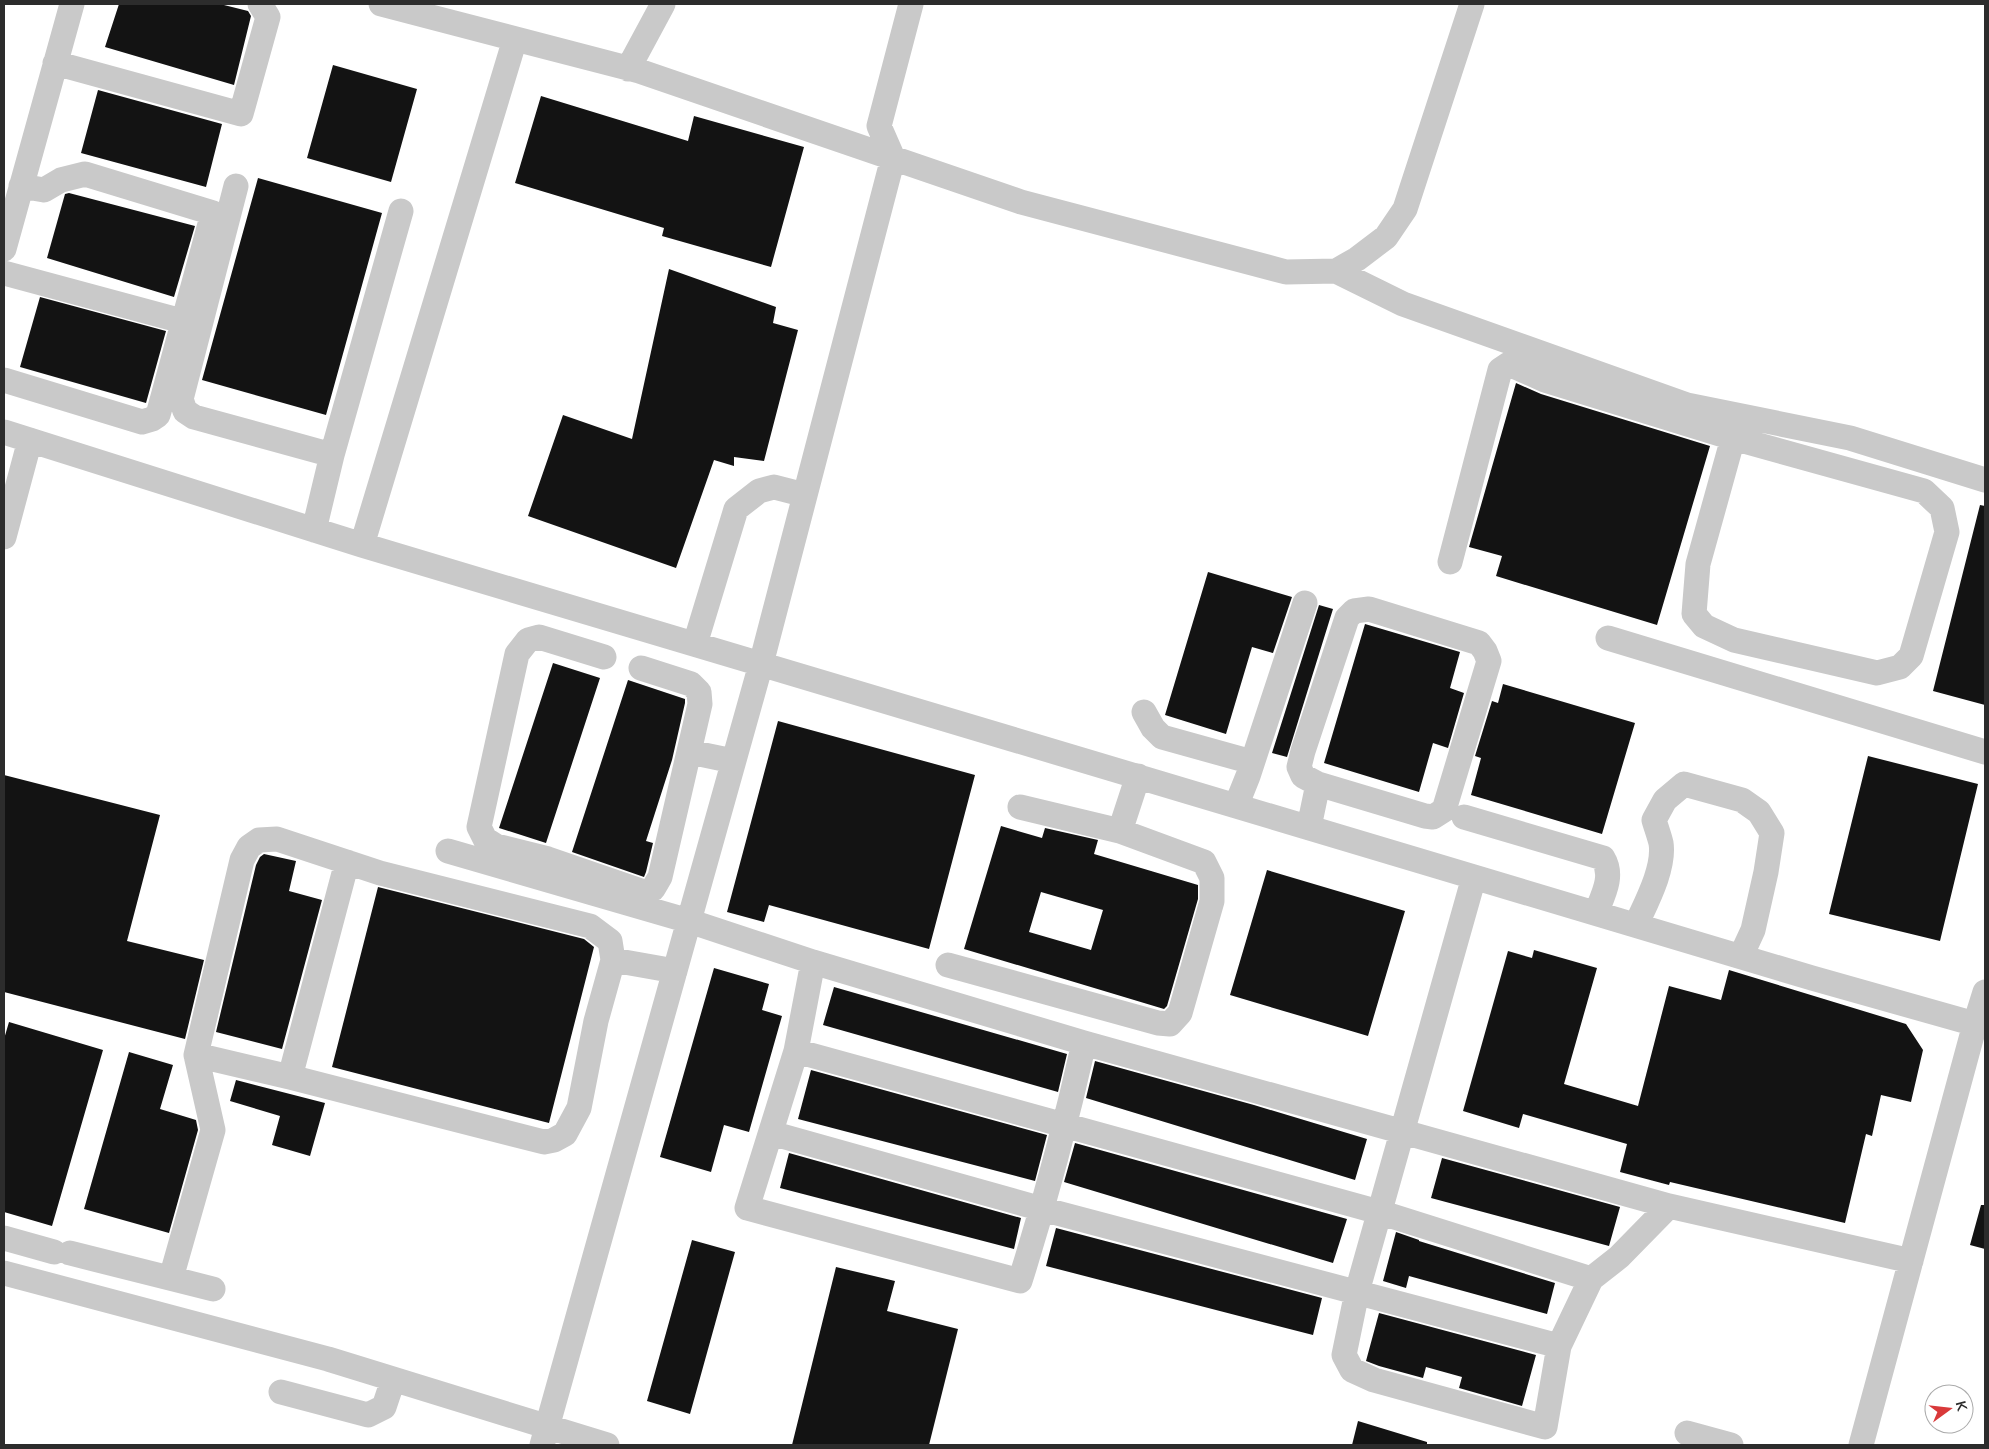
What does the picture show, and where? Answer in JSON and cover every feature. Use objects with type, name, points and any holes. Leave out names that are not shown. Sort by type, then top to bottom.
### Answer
[{"type":"street","points":[[4,249],[72,4]]},
{"type":"street","points":[[55,62],[242,114],[268,17],[260,4]]},
{"type":"street","points":[[381,4],[628,68],[1020,202],[1286,272],[1336,271],[1511,354],[1687,405],[1850,438],[1985,480]]},
{"type":"street","points":[[628,68],[663,4]]},
{"type":"street","points":[[544,1436],[761,664],[893,158],[880,126],[911,4]]},
{"type":"street","points":[[1336,271],[1357,259],[1386,237],[1405,209],[1472,4]]},
{"type":"street","points":[[362,544],[514,39]]},
{"type":"street","points":[[4,380],[142,422],[158,415],[212,213],[85,174],[61,180],[44,190],[21,186]]},
{"type":"street","points":[[236,186],[181,399],[185,412],[194,417],[332,455]]},
{"type":"street","points":[[314,530],[332,455],[401,211]]},
{"type":"street","points":[[4,273],[182,321]]},
{"type":"street","points":[[1511,354],[1545,380],[1733,438],[1924,490],[1942,508],[1947,532],[1912,656],[1900,667],[1877,673],[1734,640],[1704,626],[1694,614],[1698,564],[1733,438]]},
{"type":"street","points":[[1450,562],[1500,370],[1511,354]]},
{"type":"street","points":[[4,432],[314,530],[1474,877],[1980,1026]]},
{"type":"street","points":[[4,537],[30,440]]},
{"type":"street","points":[[695,644],[736,509],[759,490],[774,488],[805,495]]},
{"type":"street","points":[[1236,806],[1305,603]]},
{"type":"street","points":[[1369,609],[1479,643],[1485,651],[1488,660],[1444,810],[1433,817],[1425,816],[1318,784],[1302,776],[1300,767],[1303,751],[1347,618],[1354,611],[1369,609]]},
{"type":"street","points":[[604,657],[539,637],[528,640],[517,654],[479,827],[485,840],[496,846],[548,859],[644,892],[653,889],[660,877],[700,704],[699,692],[691,684],[641,668]]},
{"type":"street","points":[[1608,638],[1985,752]]},
{"type":"street","points":[[1144,712],[1153,728],[1162,737],[1252,762]]},
{"type":"street","points":[[690,752],[733,761]]},
{"type":"street","points":[[1120,830],[1138,776]]},
{"type":"street","points":[[1309,827],[1318,784]]},
{"type":"street","points":[[1636,925],[1659,869],[1661,844],[1654,820],[1665,800],[1684,784],[1742,800],[1759,812],[1772,833],[1766,872],[1753,930],[1741,956]]},
{"type":"street","points":[[948,965],[1158,1022],[1170,1024],[1180,1013],[1212,901],[1212,878],[1204,862],[1120,830],[1020,807]]},
{"type":"street","points":[[1464,817],[1603,858],[1608,867],[1608,882],[1596,913]]},
{"type":"street","points":[[137,1309],[159,1275],[213,1130],[196,1055],[242,860],[249,847],[259,840],[277,839],[380,872],[590,926],[610,941],[614,960],[596,1021],[579,1108],[565,1134],[554,1140],[544,1142],[196,1055]]},
{"type":"street","points":[[448,851],[689,921],[813,962],[1084,1043],[1669,1206],[1911,1261]]},
{"type":"street","points":[[290,1077],[346,862]]},
{"type":"street","points":[[660,877],[698,887]]},
{"type":"street","points":[[1474,877],[1357,1292],[1344,1355],[1352,1370],[1374,1380],[1545,1427],[1559,1346],[1591,1279],[1619,1257],[1669,1206]]},
{"type":"street","points":[[614,960],[675,971]]},
{"type":"street","points":[[813,962],[796,1051],[747,1208],[1020,1281],[1065,1125],[1084,1043]]},
{"type":"street","points":[[1861,1445],[1911,1261],[1980,1026],[1985,992]]},
{"type":"street","points":[[796,1051],[1379,1212],[1591,1279]]},
{"type":"street","points":[[771,1133],[1042,1209],[1559,1346]]},
{"type":"street","points":[[4,1238],[213,1289]]},
{"type":"street","points":[[4,1274],[328,1359],[394,1380],[544,1436],[606,1445]]},
{"type":"street","points":[[281,1392],[368,1416],[384,1407],[394,1380]]},
{"type":"street","points":[[1687,1433],[1731,1445]]},
{"type":"building","points":[[119,4],[220,4],[248,11],[251,16],[234,85],[105,47]]},
{"type":"building","points":[[333,65],[417,89],[391,182],[307,158]]},
{"type":"building","points":[[98,90],[222,124],[206,187],[81,153]]},
{"type":"building","points":[[541,96],[688,141],[694,116],[804,147],[771,267],[662,236],[664,228],[515,183]]},
{"type":"building","points":[[258,178],[382,213],[326,415],[202,380]]},
{"type":"building","points":[[69,193],[195,226],[174,297],[47,258],[65,194]]},
{"type":"building","points":[[669,269],[776,307],[773,323],[798,330],[764,461],[734,457],[734,466],[714,460],[676,568],[528,516],[563,415],[632,439]]},
{"type":"building","points":[[40,297],[166,331],[146,403],[20,367]]},
{"type":"building","points":[[1516,383],[1541,394],[1710,446],[1657,625],[1496,576],[1502,556],[1469,547]]},
{"type":"building","points":[[1980,505],[1985,506],[1985,705],[1933,691]]},
{"type":"building","points":[[1208,572],[1292,597],[1273,653],[1252,647],[1226,734],[1165,715]]},
{"type":"building","points":[[1319,605],[1333,609],[1287,757],[1272,753]]},
{"type":"building","points":[[1365,624],[1460,652],[1450,688],[1464,693],[1448,748],[1433,743],[1419,792],[1324,763]]},
{"type":"building","points":[[553,663],[600,678],[546,843],[499,828]]},
{"type":"building","points":[[628,680],[685,699],[672,760],[646,841],[653,843],[644,877],[572,852]]},
{"type":"building","points":[[1503,684],[1635,723],[1602,834],[1471,795],[1481,758],[1475,756],[1492,701],[1498,703]]},
{"type":"building","points":[[778,721],[975,775],[929,949],[769,905],[764,922],[727,912]]},
{"type":"building","points":[[1868,756],[1978,784],[1940,941],[1829,914]]},
{"type":"building","points":[[4,775],[160,815],[127,941],[204,960],[185,1039],[4,992]]},
{"type":"building","points":[[1001,826],[1042,838],[1045,828],[1098,840],[1094,854],[1198,885],[1198,899],[1167,1006],[1164,1009],[964,949]],"holes":[[[1041,892],[1103,910],[1091,950],[1029,932]]]},
{"type":"building","points":[[264,854],[296,861],[289,891],[322,900],[282,1049],[216,1032],[256,865]]},
{"type":"building","points":[[1267,870],[1405,911],[1368,1036],[1230,995]]},
{"type":"building","points":[[378,887],[584,939],[594,947],[549,1123],[332,1067]]},
{"type":"building","points":[[1534,950],[1597,968],[1564,1084],[1638,1106],[1669,986],[1721,1000],[1729,970],[1906,1024],[1923,1050],[1911,1102],[1881,1095],[1872,1136],[1866,1134],[1845,1223],[1670,1182],[1669,1185],[1620,1172],[1627,1144],[1523,1114],[1519,1128],[1463,1111],[1508,951],[1532,958]]},
{"type":"building","points":[[714,968],[769,984],[762,1010],[782,1016],[749,1132],[724,1125],[711,1172],[660,1157]]},
{"type":"building","points":[[834,987],[1067,1054],[1058,1092],[823,1025]]},
{"type":"building","points":[[9,1022],[103,1050],[52,1226],[4,1212],[4,1039]]},
{"type":"building","points":[[129,1052],[173,1065],[160,1109],[196,1120],[198,1130],[169,1233],[84,1209]]},
{"type":"building","points":[[1095,1061],[1254,1105],[1367,1139],[1355,1180],[1086,1098]]},
{"type":"building","points":[[811,1070],[1047,1135],[1035,1181],[798,1119]]},
{"type":"building","points":[[236,1080],[325,1103],[310,1156],[272,1145],[280,1116],[230,1101]]},
{"type":"building","points":[[1075,1143],[1347,1219],[1333,1263],[1064,1182]]},
{"type":"building","points":[[789,1153],[1021,1218],[1014,1249],[780,1188]]},
{"type":"building","points":[[1442,1158],[1620,1207],[1609,1246],[1431,1198]]},
{"type":"building","points":[[1981,1205],[1985,1205],[1985,1249],[1970,1245]]},
{"type":"building","points":[[1056,1228],[1322,1298],[1313,1335],[1046,1266]]},
{"type":"building","points":[[1396,1232],[1419,1241],[1555,1283],[1547,1314],[1409,1276],[1406,1288],[1383,1281]]},
{"type":"building","points":[[692,1240],[735,1252],[690,1414],[647,1401]]},
{"type":"building","points":[[836,1267],[895,1281],[887,1311],[958,1329],[929,1445],[792,1445]]},
{"type":"building","points":[[1379,1313],[1536,1355],[1522,1406],[1459,1388],[1462,1377],[1426,1367],[1423,1378],[1366,1361]]},
{"type":"building","points":[[1358,1421],[1427,1442],[1427,1445],[1352,1445]]}]
